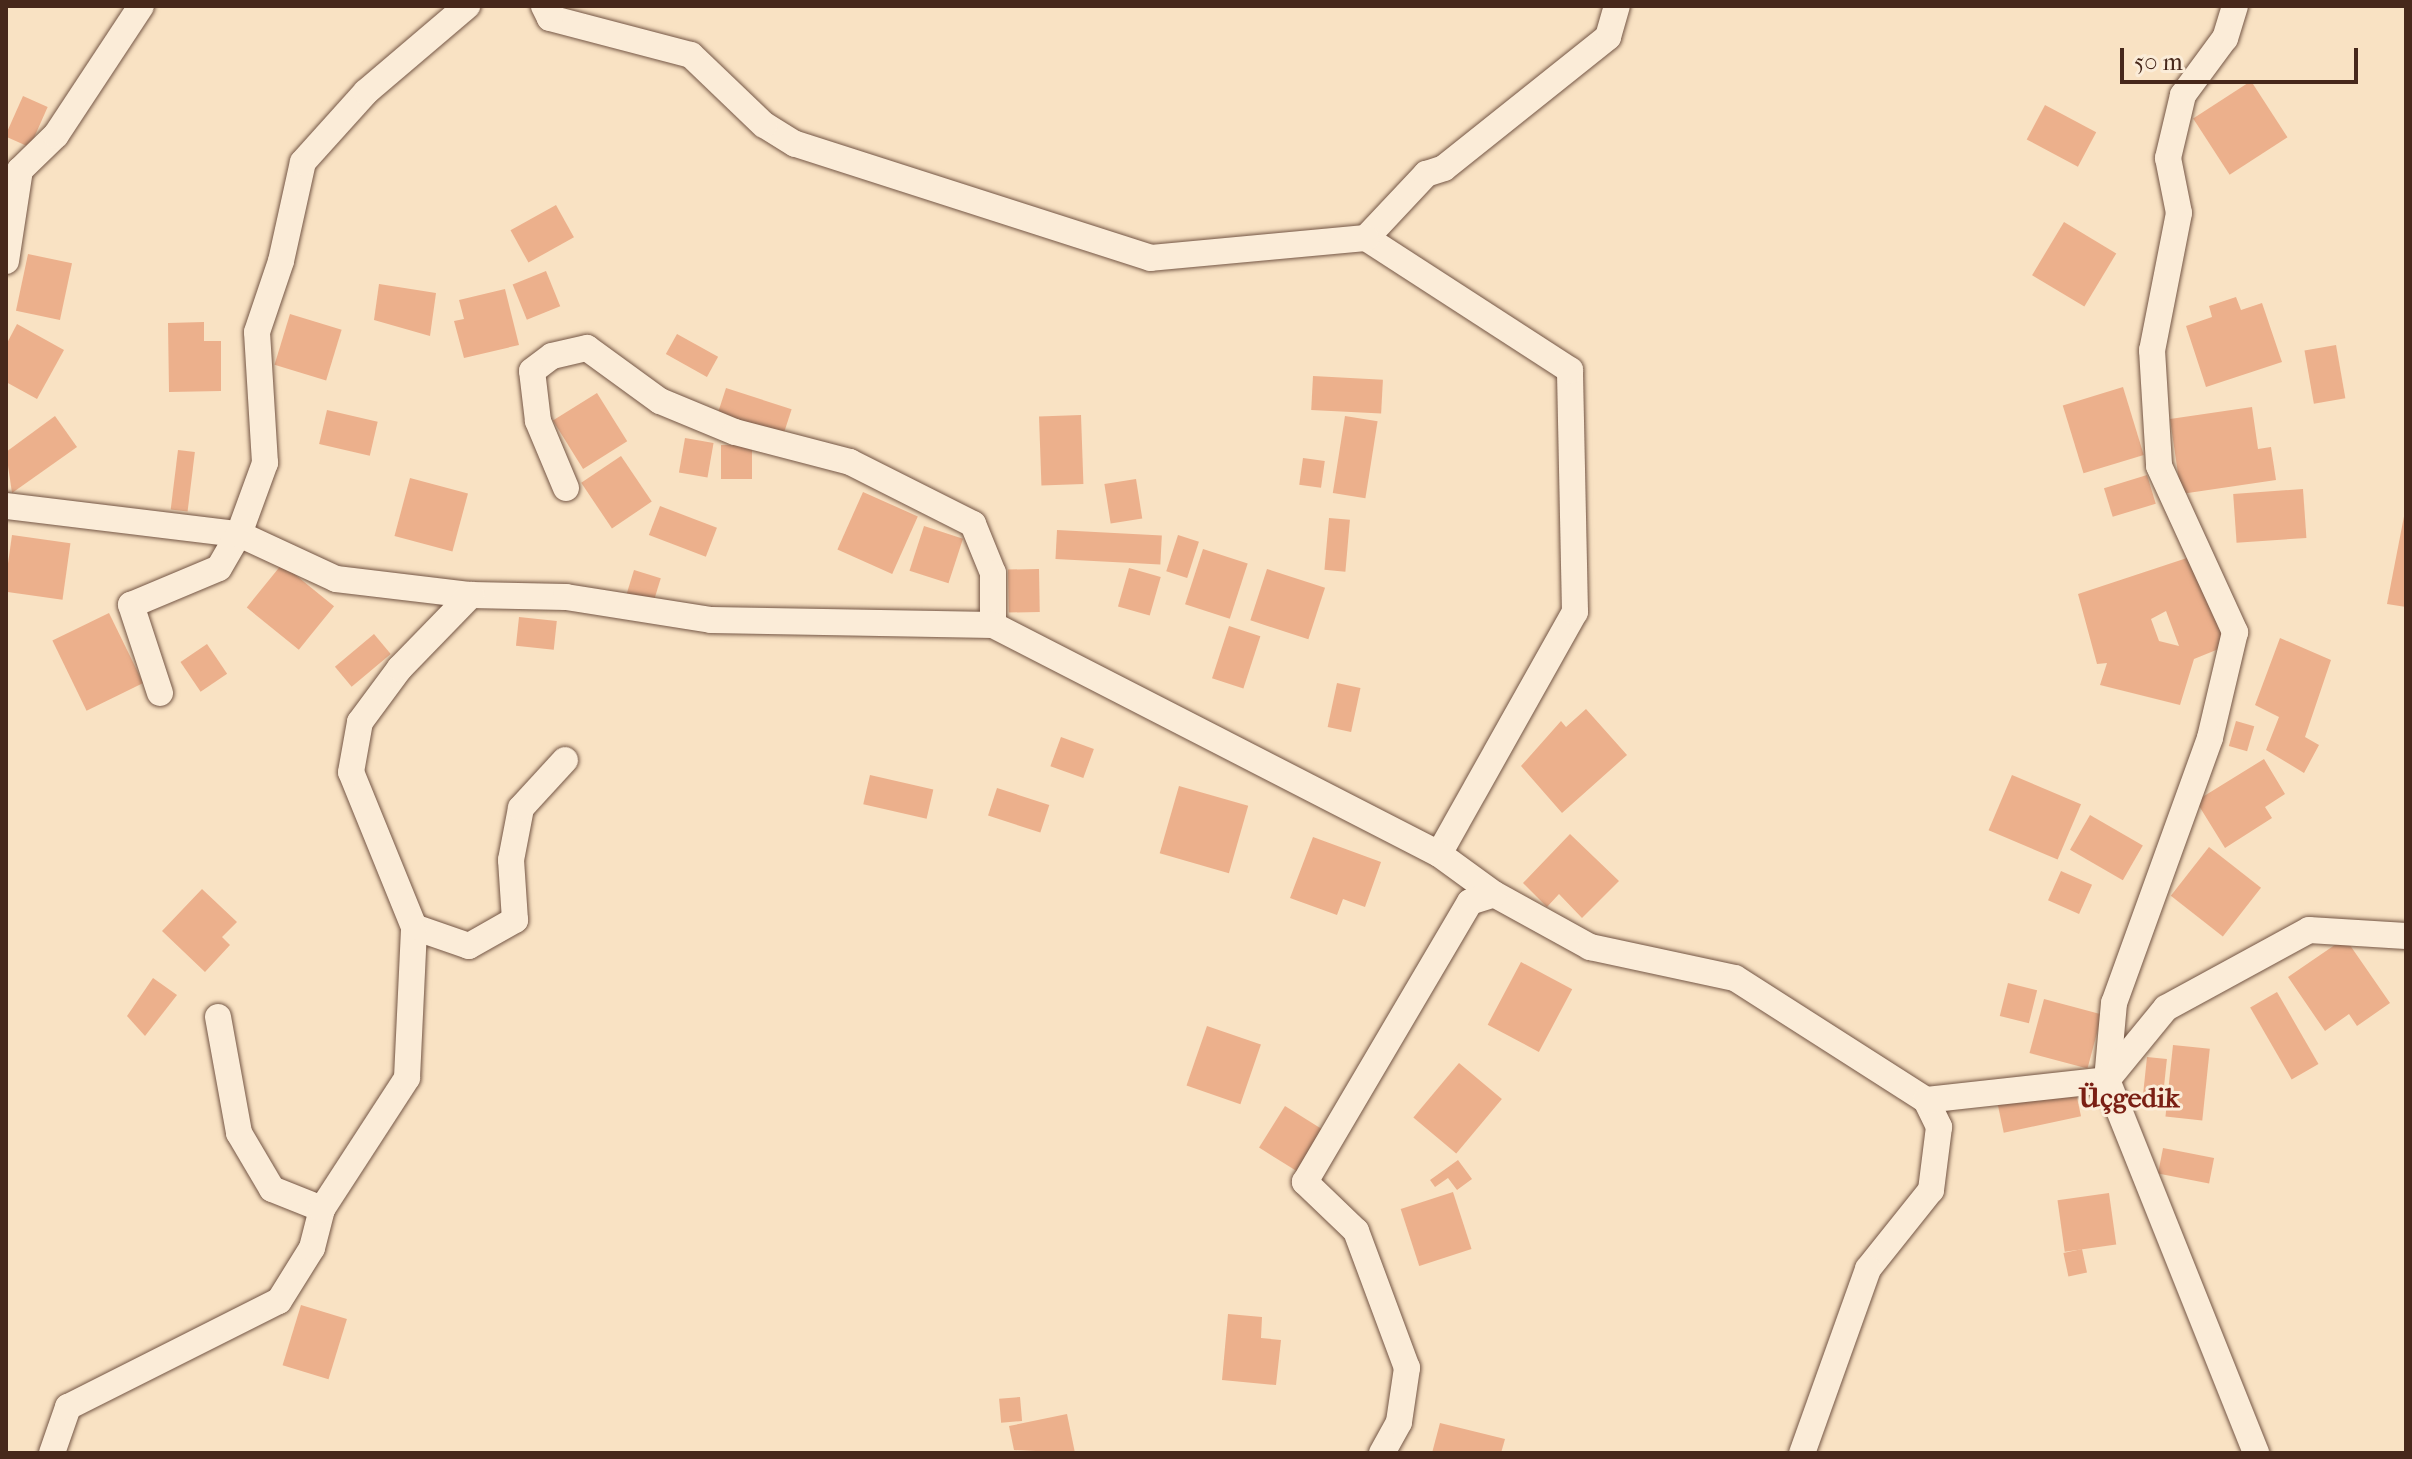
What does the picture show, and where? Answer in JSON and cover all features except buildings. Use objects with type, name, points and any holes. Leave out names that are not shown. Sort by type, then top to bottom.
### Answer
[{"type":"street","points":[[6,261],[13,166],[56,135],[141,6]]},
{"type":"street","points":[[160,693],[131,605],[219,568],[239,534],[265,463],[257,332],[281,261],[303,162],[366,92],[467,6]]},
{"type":"street","points":[[544,6],[550,18],[691,55],[764,125],[795,144],[1151,258],[1366,238],[1570,370],[1575,612],[1439,854]]},
{"type":"street","points":[[1366,238],[1426,174],[1444,168],[1608,37],[1617,6]]},
{"type":"street","points":[[2235,6],[2225,38],[2183,95],[2168,158],[2179,213],[2152,350],[2159,466],[2235,632],[2210,738],[2114,1003],[2107,1080],[2256,1453]]},
{"type":"street","points":[[566,488],[538,421],[532,371],[552,356],[587,348],[660,401],[735,432],[850,462],[973,524],[993,573],[993,625]]},
{"type":"street","points":[[6,506],[239,534],[336,579],[471,595],[566,597],[711,620],[993,625],[1439,854],[1494,894],[1590,947],[1735,978],[1926,1100],[1939,1127],[1931,1190],[1868,1269],[1802,1453]]},
{"type":"street","points":[[52,1453],[68,1407],[279,1301],[312,1248],[322,1209],[407,1078],[414,927],[351,772],[360,722],[400,668],[471,595]]},
{"type":"street","points":[[414,927],[469,946],[515,920],[511,860],[521,808],[565,760]]},
{"type":"street","points":[[1382,1453],[1399,1422],[1407,1368],[1356,1231],[1305,1182],[1470,902],[1494,894]]},
{"type":"street","points":[[1926,1100],[2107,1080],[2166,1008],[2309,930],[2406,936]]},
{"type":"street","points":[[218,1017],[239,1133],[272,1189],[322,1209]]},
{"type":"district","name":"Üçgedik","points":[[2129,1098]]}]
